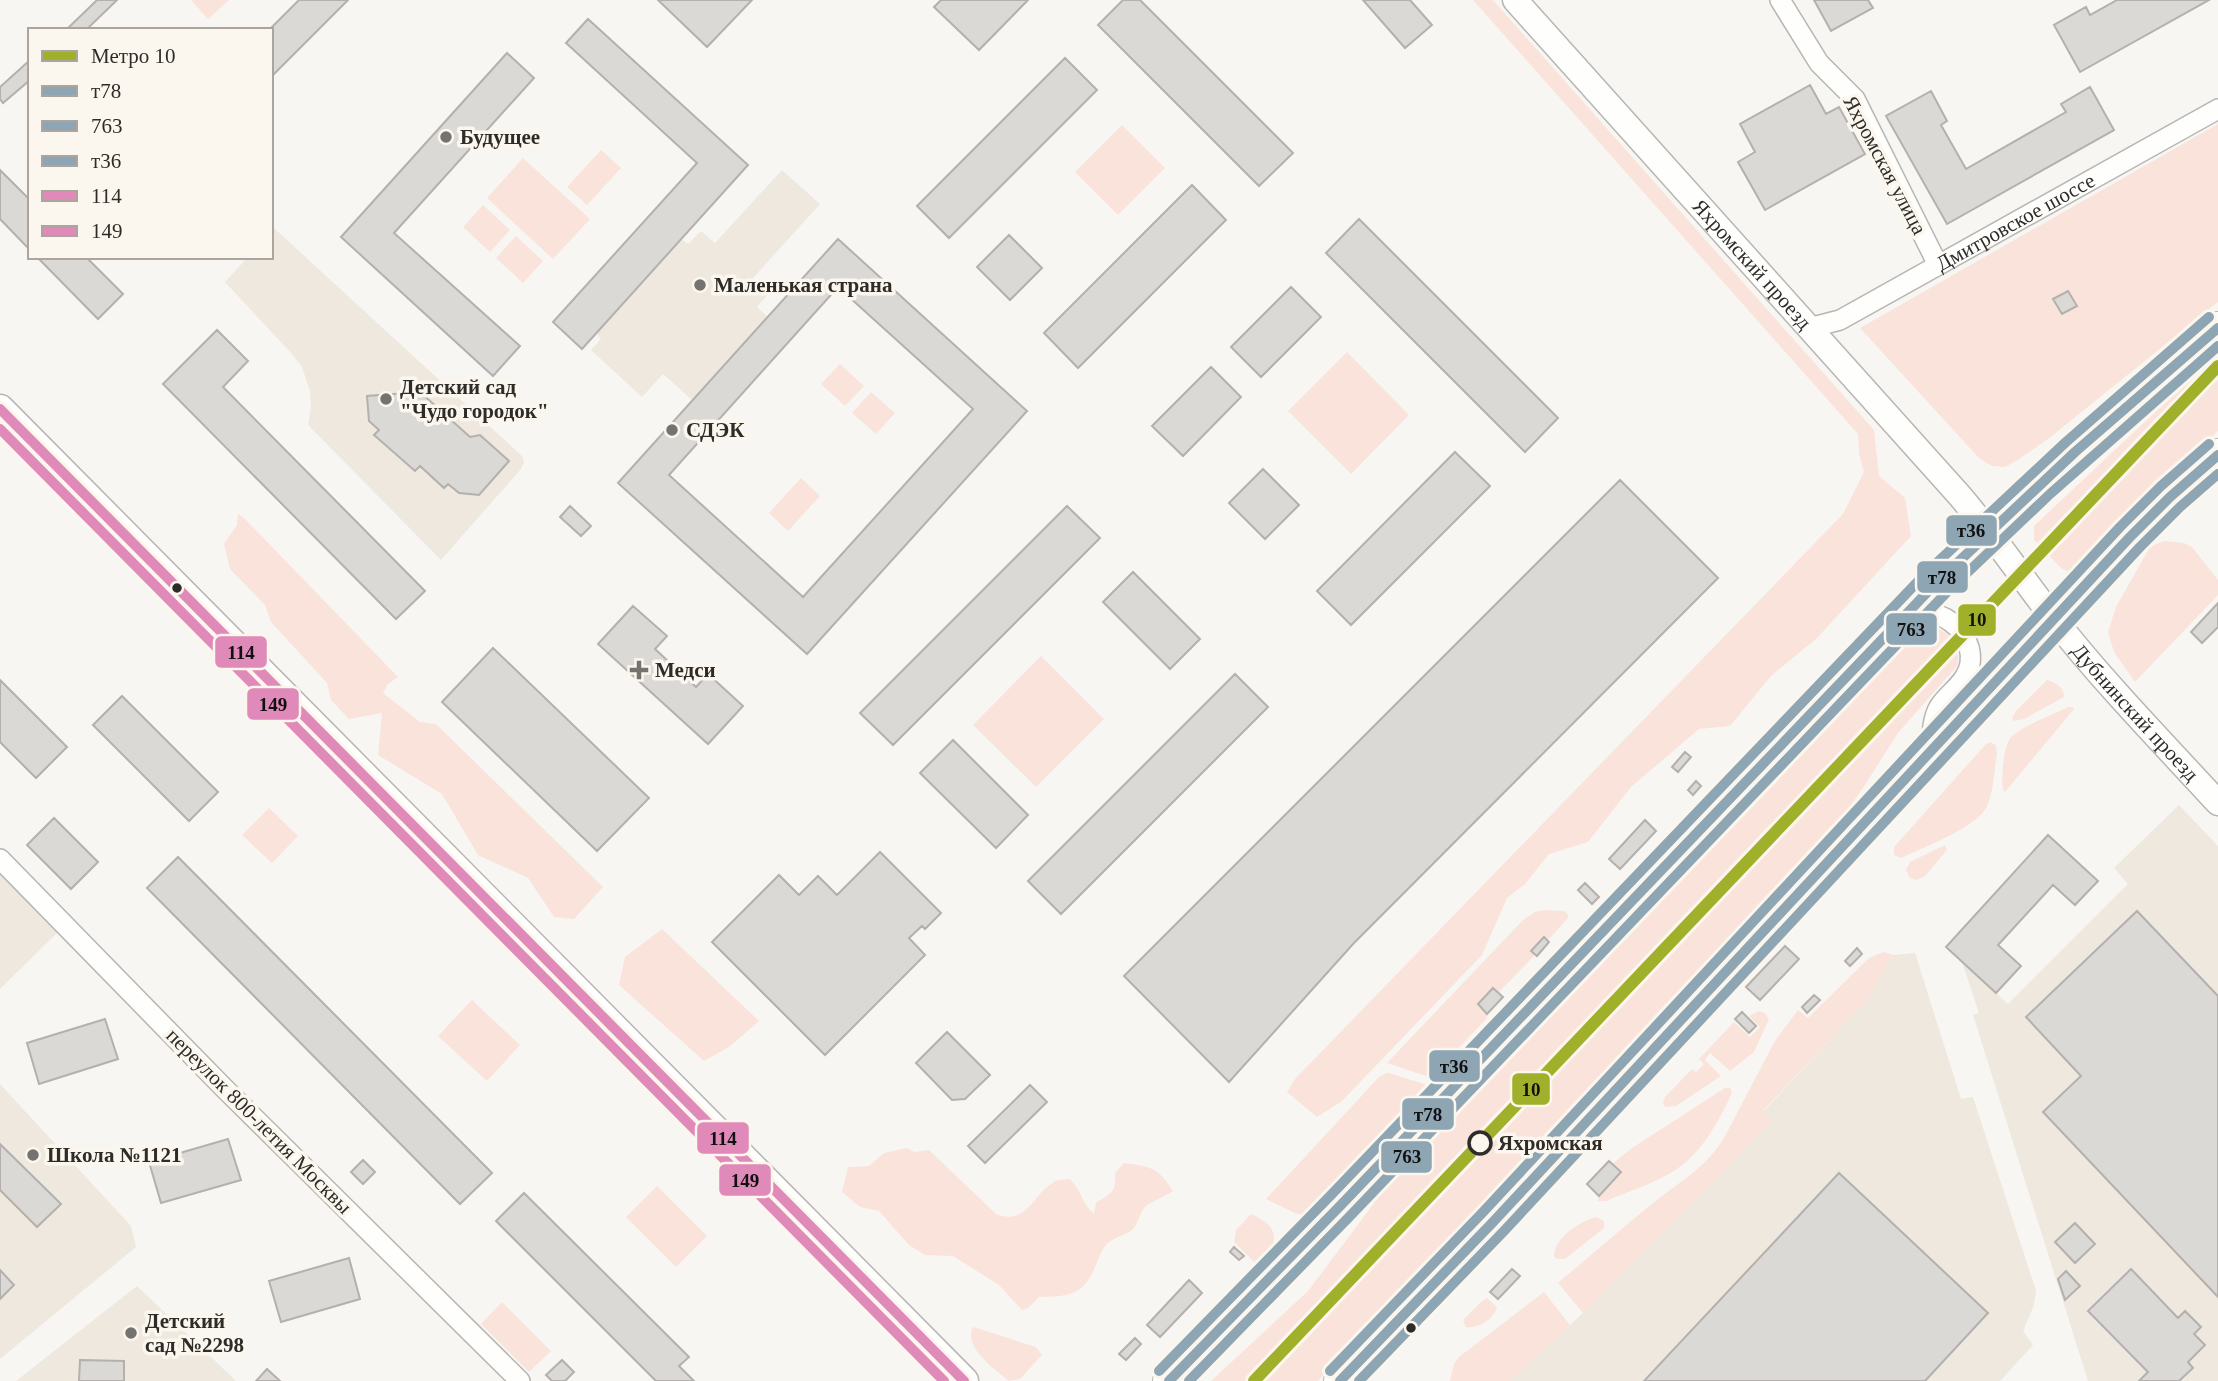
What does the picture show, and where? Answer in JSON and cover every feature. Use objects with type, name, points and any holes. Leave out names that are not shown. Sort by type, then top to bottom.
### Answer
[{"type":"main road","points":[[1169,1381],[1989,530],[2218,328]]},
{"type":"main road","points":[[0,409],[964,1381]]},
{"type":"main road","points":[[1340,1381],[1494,1221],[2130,537],[2218,455]]},
{"type":"street","name":"Яхромский проезд","points":[[1515,0],[1989,530]]},
{"type":"street","name":"Яхромская улица","points":[[1780,0],[1819,63],[1855,99],[1938,265]]},
{"type":"street","name":"Дмитровское шоссе","points":[[1809,328],[1840,320],[2218,108]]},
{"type":"street","points":[[1989,530],[2054,619]]},
{"type":"street","points":[[1897,624],[1924,613],[1934,613],[1946,617],[1958,626],[1971,648],[1965,677],[1938,709],[1932,731],[1931,749]]},
{"type":"street","name":"Дубнинский проезд","points":[[2054,619],[2100,674],[2218,803]]},
{"type":"street","name":"переулок 800-летия Москвы","points":[[0,859],[224,1088],[520,1381]]},
{"type":"shaded area","points":[[191,0],[229,0],[208,19]]},
{"type":"shaded area","points":[[1473,0],[1493,0],[1874,430],[1879,476],[1905,498],[1911,536],[1817,638],[1771,676],[1730,726],[1699,729],[1631,787],[1588,842],[1549,854],[1525,884],[1507,898],[1482,955],[1342,1101],[1317,1117],[1287,1092],[1295,1079],[1843,514],[1864,472],[1859,454],[1858,434]]},
{"type":"shaded area","points":[[2218,124],[2218,302],[2048,439],[2016,461],[2005,467],[1992,466],[1979,458],[1860,328]]},
{"type":"shaded area","points":[[1122,125],[1165,168],[1118,215],[1075,172]]},
{"type":"shaded area","points":[[601,150],[621,168],[587,205],[567,187]]},
{"type":"shaded area","points":[[523,158],[590,219],[553,259],[487,198]]},
{"type":"shaded area","name":"Маленькая страна","points":[[782,170],[820,204],[753,278],[769,293],[757,307],[768,317],[692,400],[663,374],[642,397],[591,350],[601,339],[596,333],[681,239],[688,244],[701,231],[715,243]]},
{"type":"shaded area","points":[[483,205],[510,230],[490,252],[463,227]]},
{"type":"shaded area","name":"Детский сад \"Чудо городок\"","points":[[275,229],[522,456],[524,462],[521,469],[441,560],[308,425],[310,391],[302,367],[225,282],[246,259],[273,259]]},
{"type":"shaded area","points":[[516,236],[543,261],[523,283],[496,258]]},
{"type":"shaded area","points":[[1347,352],[1409,415],[1351,474],[1288,411]]},
{"type":"shaded area","points":[[2218,353],[2218,431],[2071,569],[2067,571],[2061,568],[2034,540],[2034,526]]},
{"type":"shaded area","points":[[840,364],[864,386],[845,406],[821,384]]},
{"type":"shaded area","points":[[871,392],[895,413],[876,434],[852,413]]},
{"type":"shaded area","points":[[801,478],[820,496],[788,531],[769,513]]},
{"type":"shaded area","points":[[238,514],[398,677],[388,684],[383,693],[420,722],[436,724],[603,887],[574,919],[554,917],[528,878],[478,855],[442,794],[378,755],[382,713],[349,719],[331,700],[327,683],[271,622],[265,605],[230,569],[224,544],[237,525]]},
{"type":"shaded area","points":[[2164,541],[2184,543],[2192,547],[2218,580],[2218,595],[2135,682],[2114,652],[2108,632],[2116,607],[2150,547]]},
{"type":"shaded area","points":[[1928,626],[1948,635],[1956,645],[1957,666],[1898,733],[1829,836],[1318,1381],[1211,1381],[1308,1291],[1381,1194],[1909,632]]},
{"type":"shaded area","points":[[1041,656],[1104,719],[1036,787],[973,725]]},
{"type":"shaded area","points":[[2047,680],[2059,686],[2064,697],[2024,719],[2014,721],[2012,718],[2016,711]]},
{"type":"shaded area","points":[[2068,707],[2074,709],[2005,792],[2002,785],[2003,762],[2009,740],[2031,724]]},
{"type":"shaded area","points":[[1991,742],[1996,746],[1997,753],[1993,781],[1989,802],[1980,815],[1960,830],[1934,843],[1901,858],[1894,855],[1894,847],[1986,744]]},
{"type":"shaded area","points":[[2179,805],[2218,846],[2218,1381],[2088,1381],[1973,1015],[1979,1013],[1962,962],[2008,1004],[2128,884],[2114,868]]},
{"type":"shaded area","points":[[269,808],[298,836],[272,863],[242,835]]},
{"type":"shaded area","points":[[1945,845],[1947,850],[1925,876],[1917,880],[1910,878],[1906,870],[1910,862]]},
{"type":"shaded area","points":[[0,873],[59,931],[0,989]]},
{"type":"shaded area","points":[[1544,910],[1565,911],[1568,918],[1548,940],[1544,937],[1531,951],[1535,955],[1498,993],[1493,988],[1478,1004],[1487,1014],[1487,1018],[1452,1055],[1445,1050],[1434,1063],[1439,1068],[1429,1077],[1387,1063],[1523,920]]},
{"type":"shaded area","points":[[662,929],[759,1021],[729,1047],[704,1061],[619,985],[625,957]]},
{"type":"shaded area","points":[[1883,952],[1894,955],[1866,1001],[1763,1111],[1772,1121],[1583,1313],[1558,1283],[1709,1158],[1724,1138],[1775,1041],[1798,1010],[1808,1018],[1869,958]]},
{"type":"shaded area","points":[[1915,953],[1961,1099],[1973,1097],[2036,1291],[2034,1305],[2023,1331],[2033,1345],[2000,1381],[1509,1381],[1583,1313],[1772,1121],[1763,1112],[1866,1001],[1894,955]]},
{"type":"shaded area","points":[[472,1000],[520,1045],[487,1081],[438,1036]]},
{"type":"shaded area","points":[[1759,1011],[1765,1013],[1769,1019],[1754,1052],[1730,1071],[1710,1053],[1705,1060],[1721,1076],[1676,1106],[1665,1107],[1665,1097],[1692,1069],[1696,1072],[1704,1064],[1699,1059],[1734,1022],[1750,1037],[1760,1027],[1749,1016]]},
{"type":"shaded area","points":[[1389,1073],[1424,1084],[1435,1093],[1310,1214],[1297,1214],[1266,1199],[1379,1077]]},
{"type":"shaded area","name":"Школа №1121","points":[[0,1084],[131,1226],[136,1247],[0,1359]]},
{"type":"shaded area","points":[[1725,1088],[1730,1088],[1732,1093],[1709,1135],[1687,1161],[1651,1183],[1606,1201],[1598,1201],[1599,1196],[1621,1173],[1612,1164],[1632,1148]]},
{"type":"shaded area","points":[[907,1148],[914,1152],[929,1150],[996,1214],[1006,1217],[1022,1213],[1054,1182],[1070,1179],[1094,1214],[1096,1203],[1114,1188],[1115,1173],[1124,1163],[1153,1169],[1173,1191],[1147,1205],[1132,1230],[1106,1245],[1090,1277],[1079,1289],[1066,1295],[1039,1297],[1022,1310],[999,1285],[953,1256],[925,1255],[909,1245],[879,1211],[860,1207],[842,1192],[848,1167],[869,1166],[884,1153]]},
{"type":"shaded area","points":[[657,1186],[707,1236],[676,1267],[626,1217]]},
{"type":"shaded area","points":[[1251,1214],[1268,1225],[1274,1237],[1270,1251],[1258,1266],[1234,1242],[1236,1230]]},
{"type":"shaded area","points":[[1596,1217],[1604,1221],[1604,1228],[1565,1259],[1557,1259],[1554,1256],[1563,1237],[1582,1223]]},
{"type":"shaded area","name":"Детский сад №2298","points":[[137,1286],[236,1381],[16,1381]]},
{"type":"shaded area","points":[[1544,1292],[1570,1325],[1510,1381],[1450,1381],[1454,1364],[1459,1357]]},
{"type":"shaded area","points":[[1487,1298],[1497,1307],[1493,1315],[1480,1325],[1466,1327],[1463,1320]]},
{"type":"shaded area","points":[[502,1302],[551,1351],[529,1372],[481,1324]]},
{"type":"shaded area","points":[[973,1327],[1036,1347],[1042,1355],[1020,1379],[1009,1381],[976,1350],[972,1343]]},
{"type":"building","points":[[97,0],[117,0],[88,28],[68,28]]},
{"type":"building","points":[[299,0],[348,0],[273,75],[271,28]]},
{"type":"building","points":[[658,0],[752,0],[707,47]]},
{"type":"building","points":[[941,0],[1028,0],[979,50],[934,7]]},
{"type":"building","points":[[1123,0],[1140,0],[1293,153],[1259,186],[1098,25]]},
{"type":"building","points":[[1363,0],[1410,0],[1432,25],[1405,48]]},
{"type":"building","points":[[1814,0],[1868,0],[1873,8],[1831,31]]},
{"type":"building","points":[[2117,0],[2209,0],[2080,72],[2054,25],[2086,7],[2090,15]]},
{"type":"building","points":[[588,19],[748,165],[582,349],[553,322],[697,163],[566,43]]},
{"type":"building","points":[[507,53],[534,78],[394,233],[520,346],[493,376],[341,237]]},
{"type":"building","points":[[1065,58],[1097,90],[949,238],[917,206]]},
{"type":"building","points":[[28,62],[28,82],[3,103],[0,99],[0,87]]},
{"type":"building","points":[[1810,85],[1826,114],[1839,107],[1865,154],[1765,210],[1738,162],[1755,152],[1740,124]]},
{"type":"building","points":[[2090,87],[2114,130],[1947,224],[1886,116],[1931,91],[1947,121],[1941,125],[1966,169],[2066,112],[2061,104]]},
{"type":"building","points":[[0,170],[28,198],[28,248],[0,219]]},
{"type":"building","points":[[1192,185],[1226,220],[1078,368],[1044,333]]},
{"type":"building","points":[[1359,219],[1558,418],[1525,452],[1326,253]]},
{"type":"building","points":[[1009,235],[1042,268],[1010,300],[977,267]]},
{"type":"building","points":[[838,239],[1027,411],[807,654],[618,483]],"holes":[[[838,287],[973,409],[803,597],[669,475]]]},
{"type":"building","points":[[39,259],[88,259],[123,294],[98,319]]},
{"type":"building","points":[[1291,287],[1321,317],[1261,377],[1231,347]]},
{"type":"building","points":[[2068,291],[2077,306],[2062,314],[2053,299]]},
{"type":"building","points":[[217,330],[248,361],[223,387],[425,591],[396,619],[163,384]]},
{"type":"building","points":[[1211,367],[1241,397],[1183,456],[1152,426]]},
{"type":"building","points":[[420,392],[470,437],[480,435],[509,461],[479,495],[459,493],[448,484],[444,488],[420,466],[415,471],[374,435],[379,430],[369,421],[367,396]]},
{"type":"building","points":[[1455,452],[1490,486],[1351,625],[1317,591]]},
{"type":"building","points":[[1263,469],[1299,505],[1265,539],[1229,503]]},
{"type":"building","points":[[1620,480],[1718,578],[1354,943],[1229,1082],[1124,976]]},
{"type":"building","points":[[570,506],[591,526],[581,536],[560,517]]},
{"type":"building","points":[[1067,506],[1100,538],[893,745],[860,713]]},
{"type":"building","points":[[1133,572],[1200,639],[1170,669],[1103,602]]},
{"type":"building","points":[[2218,603],[2218,627],[2202,643],[2191,632]]},
{"type":"building","points":[[633,606],[667,636],[655,649],[696,687],[708,674],[743,706],[708,744],[598,644]]},
{"type":"building","points":[[493,648],[649,798],[597,851],[442,702]]},
{"type":"building","points":[[1235,674],[1268,707],[1061,914],[1028,881]]},
{"type":"building","points":[[0,680],[67,747],[36,778],[0,742]]},
{"type":"building","points":[[122,696],[218,792],[189,821],[93,725]]},
{"type":"building","points":[[953,740],[1028,815],[996,848],[920,773]]},
{"type":"building","points":[[1685,752],[1691,757],[1678,772],[1672,767]]},
{"type":"building","points":[[1696,781],[1701,786],[1693,795],[1688,790]]},
{"type":"building","points":[[54,818],[98,862],[71,889],[27,845]]},
{"type":"building","points":[[1645,820],[1656,831],[1620,869],[1609,859]]},
{"type":"building","points":[[2048,835],[2098,881],[2075,905],[2053,885],[1998,945],[2021,966],[1996,993],[1946,947]]},
{"type":"building","points":[[880,852],[941,913],[925,929],[922,926],[909,938],[925,955],[825,1055],[712,942],[779,875],[799,895],[818,876],[837,895]]},
{"type":"building","points":[[178,857],[492,1173],[460,1204],[147,888]]},
{"type":"building","points":[[1585,883],[1599,897],[1592,904],[1578,890]]},
{"type":"building","points":[[2137,911],[2218,996],[2218,1297],[2043,1112],[2081,1076],[2026,1017]]},
{"type":"building","points":[[1544,937],[1549,942],[1537,956],[1531,951]]},
{"type":"building","points":[[1785,946],[1799,959],[1760,1000],[1746,987]]},
{"type":"building","points":[[1857,948],[1862,954],[1850,966],[1845,961]]},
{"type":"building","points":[[1493,988],[1503,997],[1487,1014],[1478,1004]]},
{"type":"building","points":[[1814,995],[1820,1000],[1807,1013],[1802,1007]]},
{"type":"building","points":[[1742,1012],[1756,1026],[1749,1033],[1735,1019]]},
{"type":"building","points":[[105,1019],[118,1059],[39,1084],[27,1043]]},
{"type":"building","points":[[947,1032],[990,1075],[965,1099],[952,1100],[916,1063]]},
{"type":"building","points":[[1445,1052],[1450,1057],[1441,1067],[1435,1062]]},
{"type":"building","points":[[1030,1085],[1047,1102],[985,1163],[968,1146]]},
{"type":"building","points":[[228,1139],[241,1180],[161,1203],[149,1162]]},
{"type":"building","points":[[0,1144],[61,1204],[37,1227],[0,1190]]},
{"type":"building","points":[[363,1160],[375,1172],[363,1184],[351,1172]]},
{"type":"building","points":[[1609,1161],[1621,1172],[1599,1196],[1587,1184]]},
{"type":"building","points":[[1839,1173],[1988,1313],[1925,1381],[1644,1381]]},
{"type":"building","points":[[524,1193],[689,1357],[679,1366],[694,1381],[656,1381],[496,1221]]},
{"type":"building","points":[[2075,1223],[2095,1244],[2075,1263],[2055,1242]]},
{"type":"building","points":[[1234,1247],[1244,1256],[1239,1260],[1230,1252]]},
{"type":"building","points":[[349,1258],[360,1299],[281,1322],[269,1281]]},
{"type":"building","points":[[1512,1269],[1520,1276],[1498,1299],[1490,1292]]},
{"type":"building","points":[[2131,1269],[2178,1318],[2185,1311],[2201,1327],[2194,1334],[2205,1345],[2188,1362],[2193,1368],[2179,1381],[2139,1381],[2148,1372],[2088,1311]]},
{"type":"building","points":[[0,1270],[14,1285],[0,1299]]},
{"type":"building","points":[[2066,1271],[2080,1286],[2065,1300],[2058,1279]]},
{"type":"building","points":[[1189,1280],[1202,1293],[1160,1337],[1147,1325]]},
{"type":"building","points":[[1135,1338],[1141,1344],[1126,1360],[1119,1354]]},
{"type":"building","points":[[80,1360],[124,1361],[124,1381],[79,1381]]},
{"type":"building","points":[[562,1360],[574,1372],[565,1381],[552,1381],[546,1375]]},
{"type":"building","points":[[267,1369],[280,1381],[256,1381]]},
{"type":"metro line","name":"10","points":[[1254,1381],[2218,366]]},
{"type":"transit line","name":"т36","points":[[1159,1371],[1927,572],[2066,442],[2209,317]]},
{"type":"transit line","name":"т78","points":[[1169,1381],[1937,582],[2075,452],[2218,328]]},
{"type":"transit line","name":"763","points":[[1189,1381],[1947,592],[2050,494],[2218,346]]},
{"type":"transit line","name":"114","points":[[0,409],[964,1381]]},
{"type":"transit line","name":"149","points":[[0,429],[944,1381]]},
{"type":"transit line","name":"т36","points":[[1330,1371],[1484,1211],[2120,527],[2209,444]]},
{"type":"transit line","name":"т78","points":[[1340,1381],[1494,1221],[2130,537],[2218,455]]},
{"type":"transit line","name":"763","points":[[1359,1381],[1504,1231],[2140,547],[2218,474]]},
{"type":"place","name":"Будущее","points":[[446,137]]},
{"type":"place","name":"Маленькая страна","points":[[700,285]]},
{"type":"place","name":"Детский сад \"Чудо городок\"","points":[[386,399]]},
{"type":"place","name":"СДЭК","points":[[672,430]]},
{"type":"place","name":"Медси","points":[[639,670]]},
{"type":"place","name":"Яхромская","points":[[1480,1143]]},
{"type":"place","name":"Школа №1121","points":[[33,1155]]},
{"type":"place","name":"Детский сад №2298","points":[[131,1333]]}]
